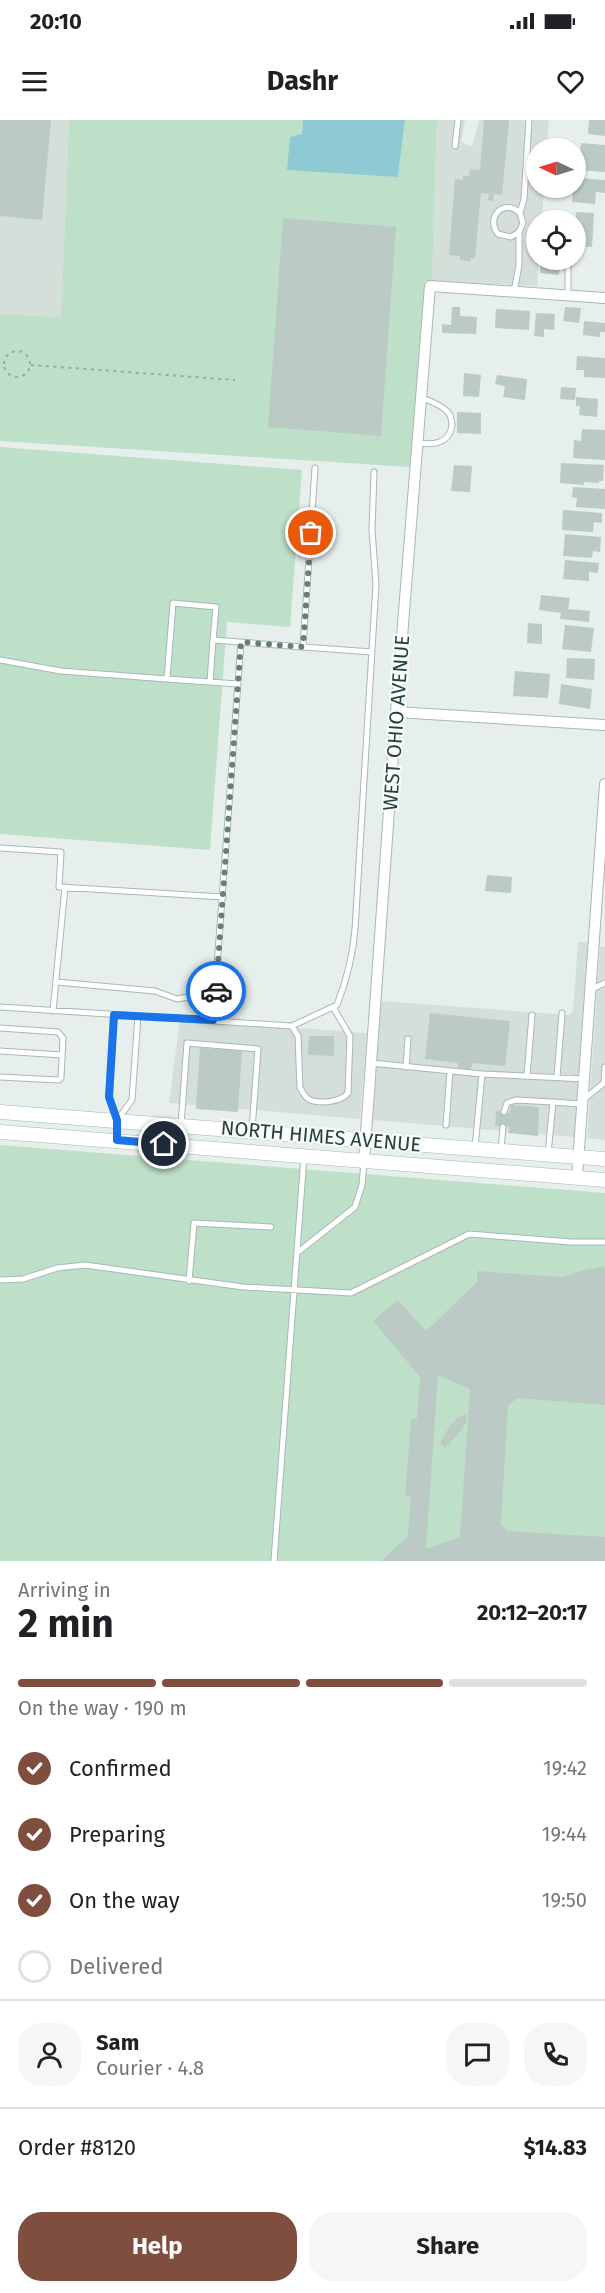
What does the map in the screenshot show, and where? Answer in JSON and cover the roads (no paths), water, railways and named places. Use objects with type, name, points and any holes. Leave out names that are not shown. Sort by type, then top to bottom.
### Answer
[{"type":"street","name":"WEST OHIO AVENUE","points":[[364,1161],[396,712],[430,286],[514,292]]},
{"type":"street","points":[[514,292],[605,298]]},
{"type":"street","points":[[396,712],[605,725]]},
{"type":"street","points":[[577,1177],[592,989],[600,941],[605,784]]},
{"type":"street","name":"NORTH HIMES AVENUE","points":[[0,1112],[605,1159]]},
{"type":"street","points":[[117,1120],[117,1140]]},
{"type":"street","name":"NORTH HIMES AVENUE","points":[[0,1132],[605,1180]]},
{"type":"lane","points":[[455,146],[458,120]]},
{"type":"lane","points":[[514,292],[519,265],[519,232],[523,223],[520,213],[524,199],[529,120]]},
{"type":"lane","points":[[519,232],[511,237],[502,236],[495,230],[493,220],[497,211],[507,207],[520,213]]},
{"type":"lane","points":[[568,270],[568,295]]},
{"type":"lane","points":[[418,444],[444,441],[450,433],[452,421],[448,412],[435,403],[421,398]]},
{"type":"lane","points":[[303,647],[315,468]]},
{"type":"lane","points":[[0,1007],[292,1026],[337,1005],[354,953],[376,584],[372,530],[374,472]]},
{"type":"lane","points":[[167,679],[173,603],[216,607],[210,682]]},
{"type":"lane","points":[[213,640],[372,652]]},
{"type":"lane","points":[[213,1020],[241,642]]},
{"type":"lane","points":[[0,660],[61,671],[238,684]]},
{"type":"lane","points":[[0,848],[61,852],[59,887],[223,897]]},
{"type":"lane","points":[[53,1011],[65,887]]},
{"type":"lane","points":[[56,982],[155,991],[177,999],[216,992]]},
{"type":"lane","points":[[592,989],[605,983]]},
{"type":"lane","points":[[292,1026],[298,1036],[300,1088],[304,1095],[310,1100],[338,1101],[344,1099],[348,1093],[350,1036],[333,1007]]},
{"type":"lane","points":[[557,1077],[562,1013]]},
{"type":"lane","points":[[114,1015],[109,1097],[117,1120]]},
{"type":"lane","points":[[527,1076],[532,1015]]},
{"type":"lane","points":[[117,1120],[132,1100],[138,1016]]},
{"type":"lane","points":[[0,1028],[58,1032],[62,1035],[61,1078],[59,1080],[0,1077]]},
{"type":"lane","points":[[406,1067],[408,1039]]},
{"type":"lane","points":[[181,1125],[187,1043],[258,1049],[252,1130]]},
{"type":"lane","points":[[0,1051],[62,1055]]},
{"type":"lane","points":[[371,1063],[482,1074],[585,1079]]},
{"type":"lane","points":[[504,1112],[507,1103],[516,1100],[583,1101],[604,1083],[605,1067]]},
{"type":"lane","points":[[446,1125],[450,1071]]},
{"type":"lane","points":[[475,1148],[482,1074]]},
{"type":"lane","points":[[548,1155],[553,1102]]},
{"type":"lane","points":[[501,1150],[503,1127]]},
{"type":"lane","points":[[274,1561],[304,1156]]},
{"type":"lane","points":[[297,1254],[355,1207],[362,1185],[364,1161]]},
{"type":"lane","points":[[189,1281],[194,1223],[271,1227]]},
{"type":"lane","points":[[0,1280],[23,1279],[57,1268],[85,1265],[189,1281],[294,1292],[351,1293],[468,1234],[571,1242],[605,1242]]},
{"type":"water","points":[[303,120],[405,120],[398,177],[287,170],[290,137],[302,134]]}]
